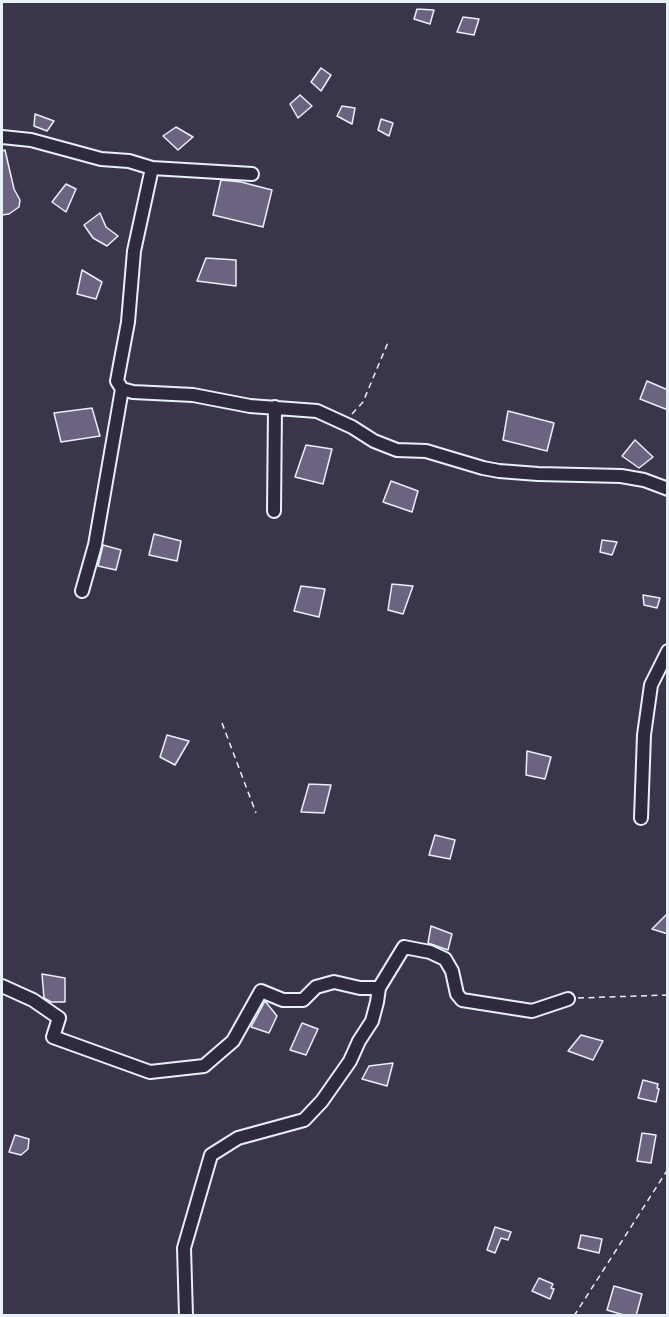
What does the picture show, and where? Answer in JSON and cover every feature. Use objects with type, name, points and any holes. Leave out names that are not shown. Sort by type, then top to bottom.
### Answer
[{"type":"street","points":[[2,137],[30,141],[101,159],[129,161],[152,168],[252,174]]},
{"type":"street","points":[[82,591],[95,546],[122,389],[117,381],[128,322],[134,251],[152,168]]},
{"type":"street","points":[[122,389],[133,392],[193,395],[250,406],[317,411],[352,427],[374,441],[397,450],[426,451],[483,468],[538,474],[621,476],[644,480],[668,489]]},
{"type":"street","points":[[274,407],[274,511]]},
{"type":"street","points":[[641,818],[644,735],[651,685],[668,651]]},
{"type":"street","points":[[186,1316],[184,1248],[211,1155],[238,1138],[304,1120],[322,1101],[350,1061],[372,1021],[379,988],[404,947],[430,952],[445,959],[452,971],[457,994],[462,1000],[532,1011],[568,999]]},
{"type":"street","points":[[2,986],[33,1000],[59,1018],[53,1037],[150,1072],[204,1066],[233,1041],[261,991],[283,1000],[303,1000],[316,987],[334,982],[360,988],[379,988]]},
{"type":"path","points":[[344,424],[363,402],[389,340]]},
{"type":"path","points":[[222,723],[256,813]]},
{"type":"path","points":[[568,999],[668,995]]},
{"type":"path","points":[[574,1316],[668,1169]]},
{"type":"building","points":[[417,9],[434,10],[430,24],[414,19]]},
{"type":"building","points":[[463,17],[479,19],[474,35],[457,32]]},
{"type":"building","points":[[321,68],[331,75],[321,91],[311,82]]},
{"type":"building","points":[[300,95],[312,106],[298,118],[290,104]]},
{"type":"building","points":[[342,106],[355,108],[352,124],[337,116]]},
{"type":"building","points":[[35,114],[54,121],[47,131],[34,126]]},
{"type":"building","points":[[381,119],[393,123],[389,136],[378,130]]},
{"type":"building","points":[[176,127],[193,137],[178,150],[163,136]]},
{"type":"building","points":[[5,150],[14,189],[20,200],[19,207],[9,214],[2,215],[2,151]]},
{"type":"building","points":[[221,180],[241,182],[272,190],[263,227],[213,215]]},
{"type":"building","points":[[66,184],[76,189],[66,212],[52,202]]},
{"type":"building","points":[[100,213],[106,227],[118,236],[107,246],[93,238],[84,225]]},
{"type":"building","points":[[206,258],[236,260],[236,286],[197,281]]},
{"type":"building","points":[[82,270],[102,282],[96,299],[77,294]]},
{"type":"building","points":[[647,381],[668,390],[668,410],[640,399]]},
{"type":"building","points":[[92,408],[100,436],[61,442],[54,413]]},
{"type":"building","points":[[508,411],[554,423],[547,451],[503,440]]},
{"type":"building","points":[[635,440],[653,457],[639,468],[622,456]]},
{"type":"building","points":[[306,445],[332,449],[323,484],[295,477]]},
{"type":"building","points":[[391,481],[418,491],[412,512],[383,502]]},
{"type":"building","points":[[154,534],[181,541],[177,561],[149,555]]},
{"type":"building","points":[[602,540],[617,542],[612,555],[600,552]]},
{"type":"building","points":[[103,545],[121,550],[116,570],[98,566]]},
{"type":"building","points":[[392,584],[413,586],[403,614],[388,610]]},
{"type":"building","points":[[301,586],[325,589],[319,617],[294,611]]},
{"type":"building","points":[[643,595],[660,598],[657,608],[644,605]]},
{"type":"building","points":[[167,735],[189,741],[175,765],[160,757]]},
{"type":"building","points":[[527,751],[551,757],[545,779],[526,775]]},
{"type":"building","points":[[309,784],[331,785],[324,813],[301,812]]},
{"type":"building","points":[[435,835],[455,840],[450,859],[429,855]]},
{"type":"building","points":[[668,913],[668,934],[652,929]]},
{"type":"building","points":[[431,926],[452,934],[448,950],[428,943]]},
{"type":"building","points":[[42,974],[65,978],[65,1002],[51,1002],[44,998]]},
{"type":"building","points":[[265,1001],[277,1016],[269,1033],[251,1027]]},
{"type":"building","points":[[302,1023],[318,1029],[306,1055],[290,1050]]},
{"type":"building","points":[[581,1035],[603,1041],[593,1060],[568,1051]]},
{"type":"building","points":[[393,1063],[387,1086],[362,1079],[369,1066]]},
{"type":"building","points":[[643,1080],[658,1084],[656,1102],[638,1098]]},
{"type":"building","points":[[642,1133],[656,1135],[651,1163],[637,1161]]},
{"type":"building","points":[[15,1135],[29,1139],[28,1149],[21,1155],[9,1152]]},
{"type":"building","points":[[495,1227],[511,1232],[508,1240],[501,1238],[495,1253],[487,1250]]},
{"type":"building","points":[[581,1235],[602,1239],[599,1253],[578,1248]]},
{"type":"building","points":[[539,1278],[553,1284],[551,1288],[554,1289],[550,1299],[532,1291]]},
{"type":"building","points":[[614,1286],[642,1294],[636,1316],[627,1316],[607,1310]]}]
